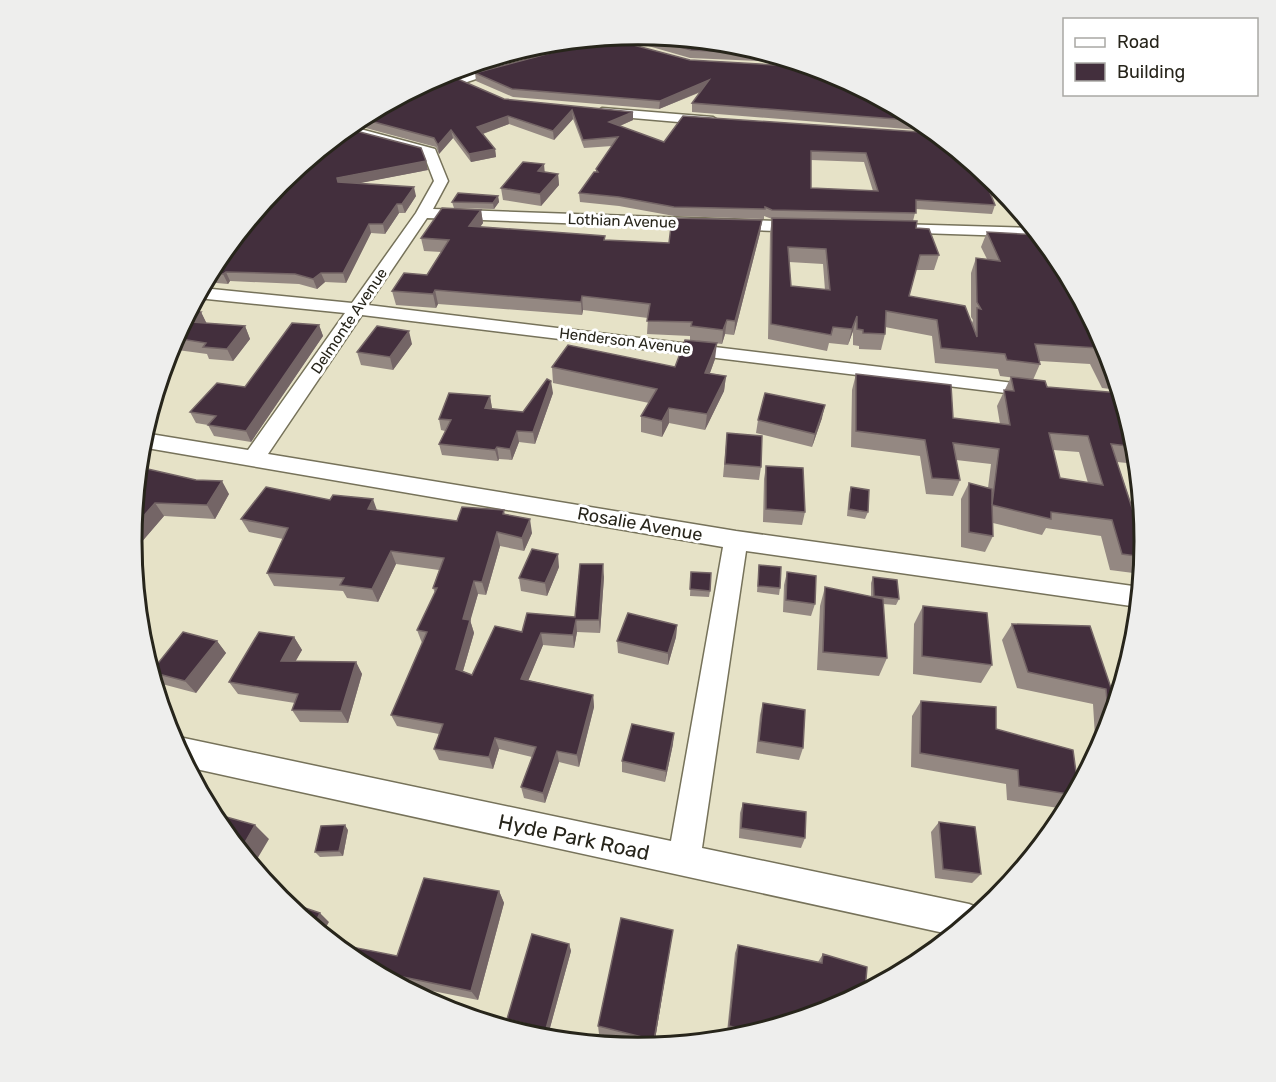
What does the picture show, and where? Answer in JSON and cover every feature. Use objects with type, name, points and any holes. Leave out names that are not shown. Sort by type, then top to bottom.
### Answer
[{"type":"street","points":[[458,81],[517,63]]},
{"type":"street","points":[[458,81],[478,89]]},
{"type":"street","points":[[586,110],[727,122]]},
{"type":"street","name":"Delmonte Avenue","points":[[254,459],[423,213],[441,182],[430,152],[411,145],[357,133]]},
{"type":"street","name":"Lothian Avenue","points":[[423,213],[618,222],[822,227]]},
{"type":"street","points":[[882,229],[1027,233]]},
{"type":"street","name":"Henderson Avenue","points":[[208,294],[357,309],[1062,393]]},
{"type":"street","name":"Rosalie Avenue","points":[[153,442],[736,540],[1131,596]]},
{"type":"street","points":[[684,861],[736,540]]},
{"type":"street","name":"Hyde Park Road","points":[[190,753],[959,919]]},
{"type":"building","points":[[634,45],[690,60],[776,65],[828,83],[899,119],[692,103],[709,80],[660,101],[512,89],[475,73],[573,49]]},
{"type":"building","points":[[679,47],[715,51],[691,50]]},
{"type":"building","points":[[458,79],[504,99],[633,112],[609,122],[664,142],[683,116],[918,132],[940,147],[989,190],[995,205],[916,200],[916,213],[772,210],[765,207],[765,209],[674,207],[619,197],[579,193],[594,172],[598,172],[596,169],[618,137],[583,140],[572,110],[553,131],[508,116],[477,127],[495,149],[469,154],[451,130],[438,145],[434,138],[373,122],[419,96]],"holes":[[[811,151],[866,153],[878,191],[811,188]]]},
{"type":"building","points":[[358,132],[421,148],[426,161],[337,178],[338,182],[414,187],[402,204],[397,204],[383,224],[369,224],[343,273],[321,273],[313,279],[295,274],[226,272],[220,274],[244,239],[287,190],[336,147]]},
{"type":"building","points":[[523,162],[544,164],[538,171],[558,174],[540,194],[501,188]]},
{"type":"building","points":[[458,193],[498,196],[493,203],[452,202]]},
{"type":"building","points":[[442,208],[481,210],[469,226],[605,236],[604,240],[669,243],[672,218],[762,220],[735,321],[727,320],[723,330],[691,326],[692,322],[647,321],[650,304],[582,296],[581,302],[435,290],[433,294],[392,291],[404,273],[427,275],[449,240],[421,238]]},
{"type":"building","points":[[772,218],[917,221],[916,228],[929,229],[939,255],[920,255],[909,296],[965,306],[977,337],[977,308],[981,309],[977,302],[976,258],[1000,261],[987,232],[1028,234],[1068,293],[1095,348],[1035,344],[1040,364],[1007,360],[1005,354],[941,348],[937,320],[886,311],[885,334],[863,333],[863,330],[857,329],[857,316],[852,329],[833,327],[831,335],[771,324]],"holes":[[[788,247],[826,249],[830,290],[791,286]]]},
{"type":"building","points":[[193,322],[245,326],[227,349],[203,347],[206,343],[185,340]]},
{"type":"building","points":[[292,323],[319,325],[246,431],[208,425],[216,416],[190,412],[217,383],[245,387]]},
{"type":"building","points":[[377,326],[409,331],[390,357],[357,352]]},
{"type":"building","points":[[685,340],[717,343],[705,373],[726,376],[707,414],[669,408],[662,421],[641,416],[657,389],[552,367],[568,345],[675,367]]},
{"type":"building","points":[[856,374],[951,385],[953,418],[1010,425],[1004,390],[1014,391],[1011,377],[1045,381],[1047,387],[1111,392],[1124,446],[1111,444],[1133,511],[1134,556],[1122,554],[1112,520],[1051,512],[1051,519],[992,505],[999,449],[953,443],[960,480],[932,478],[925,440],[856,431]],"holes":[[[1049,433],[1088,436],[1103,485],[1060,478]]]},
{"type":"building","points":[[547,379],[551,381],[533,432],[517,431],[510,449],[497,447],[495,450],[439,444],[451,420],[439,419],[449,393],[490,396],[485,408],[523,412]]},
{"type":"building","points":[[765,393],[825,405],[815,434],[758,420]]},
{"type":"building","points":[[727,433],[762,436],[761,467],[725,464]]},
{"type":"building","points":[[766,466],[803,468],[805,512],[766,509]]},
{"type":"building","points":[[147,469],[196,480],[222,481],[207,505],[155,503],[143,517]]},
{"type":"building","points":[[969,483],[992,489],[993,536],[969,532]]},
{"type":"building","points":[[266,487],[330,500],[333,495],[373,499],[368,509],[457,521],[462,507],[504,510],[503,514],[530,519],[522,538],[497,532],[482,582],[474,581],[463,619],[470,620],[456,669],[472,675],[495,626],[522,632],[527,613],[575,617],[580,564],[603,564],[599,620],[576,620],[573,635],[541,633],[521,679],[593,695],[577,755],[557,751],[543,793],[521,787],[536,747],[495,738],[489,757],[434,749],[443,724],[391,715],[427,632],[417,630],[437,588],[433,588],[444,558],[391,551],[372,589],[340,585],[344,578],[267,573],[288,528],[241,519]]},
{"type":"building","points":[[851,487],[869,490],[868,512],[849,509]]},
{"type":"building","points":[[532,549],[558,554],[545,583],[519,578]]},
{"type":"building","points":[[759,565],[781,567],[780,588],[758,586]]},
{"type":"building","points":[[691,572],[711,573],[710,591],[690,589]]},
{"type":"building","points":[[787,572],[816,576],[815,604],[786,600]]},
{"type":"building","points":[[873,577],[897,580],[899,599],[874,596]]},
{"type":"building","points":[[825,587],[883,599],[887,658],[823,652]]},
{"type":"building","points":[[923,606],[987,613],[992,665],[922,656]]},
{"type":"building","points":[[628,613],[677,625],[668,653],[617,641]]},
{"type":"building","points":[[1012,624],[1090,626],[1111,688],[1107,702],[1106,689],[1028,672]]},
{"type":"building","points":[[183,632],[217,641],[185,681],[161,675],[158,664]]},
{"type":"building","points":[[259,632],[294,637],[281,661],[356,662],[341,711],[292,710],[298,694],[229,682]]},
{"type":"building","points":[[921,701],[996,707],[996,729],[1073,750],[1076,773],[1065,794],[1019,786],[1018,770],[920,753]]},
{"type":"building","points":[[763,703],[805,710],[803,748],[759,741]]},
{"type":"building","points":[[632,724],[674,733],[666,771],[622,761]]},
{"type":"building","points":[[743,803],[806,812],[805,838],[741,828]]},
{"type":"building","points":[[226,817],[255,825],[244,843]]},
{"type":"building","points":[[939,822],[975,827],[981,874],[943,869]]},
{"type":"building","points":[[345,825],[339,851],[315,852],[321,826]]},
{"type":"building","points":[[424,878],[499,891],[471,991],[401,976],[354,947],[397,956]]},
{"type":"building","points":[[304,908],[320,913],[317,919]]},
{"type":"building","points":[[621,918],[673,930],[655,1036],[642,1037],[598,1026]]},
{"type":"building","points":[[532,934],[569,944],[546,1028],[507,1019]]},
{"type":"building","points":[[738,945],[822,963],[823,954],[867,967],[866,981],[828,999],[766,1020],[734,1027],[729,1026]]}]
